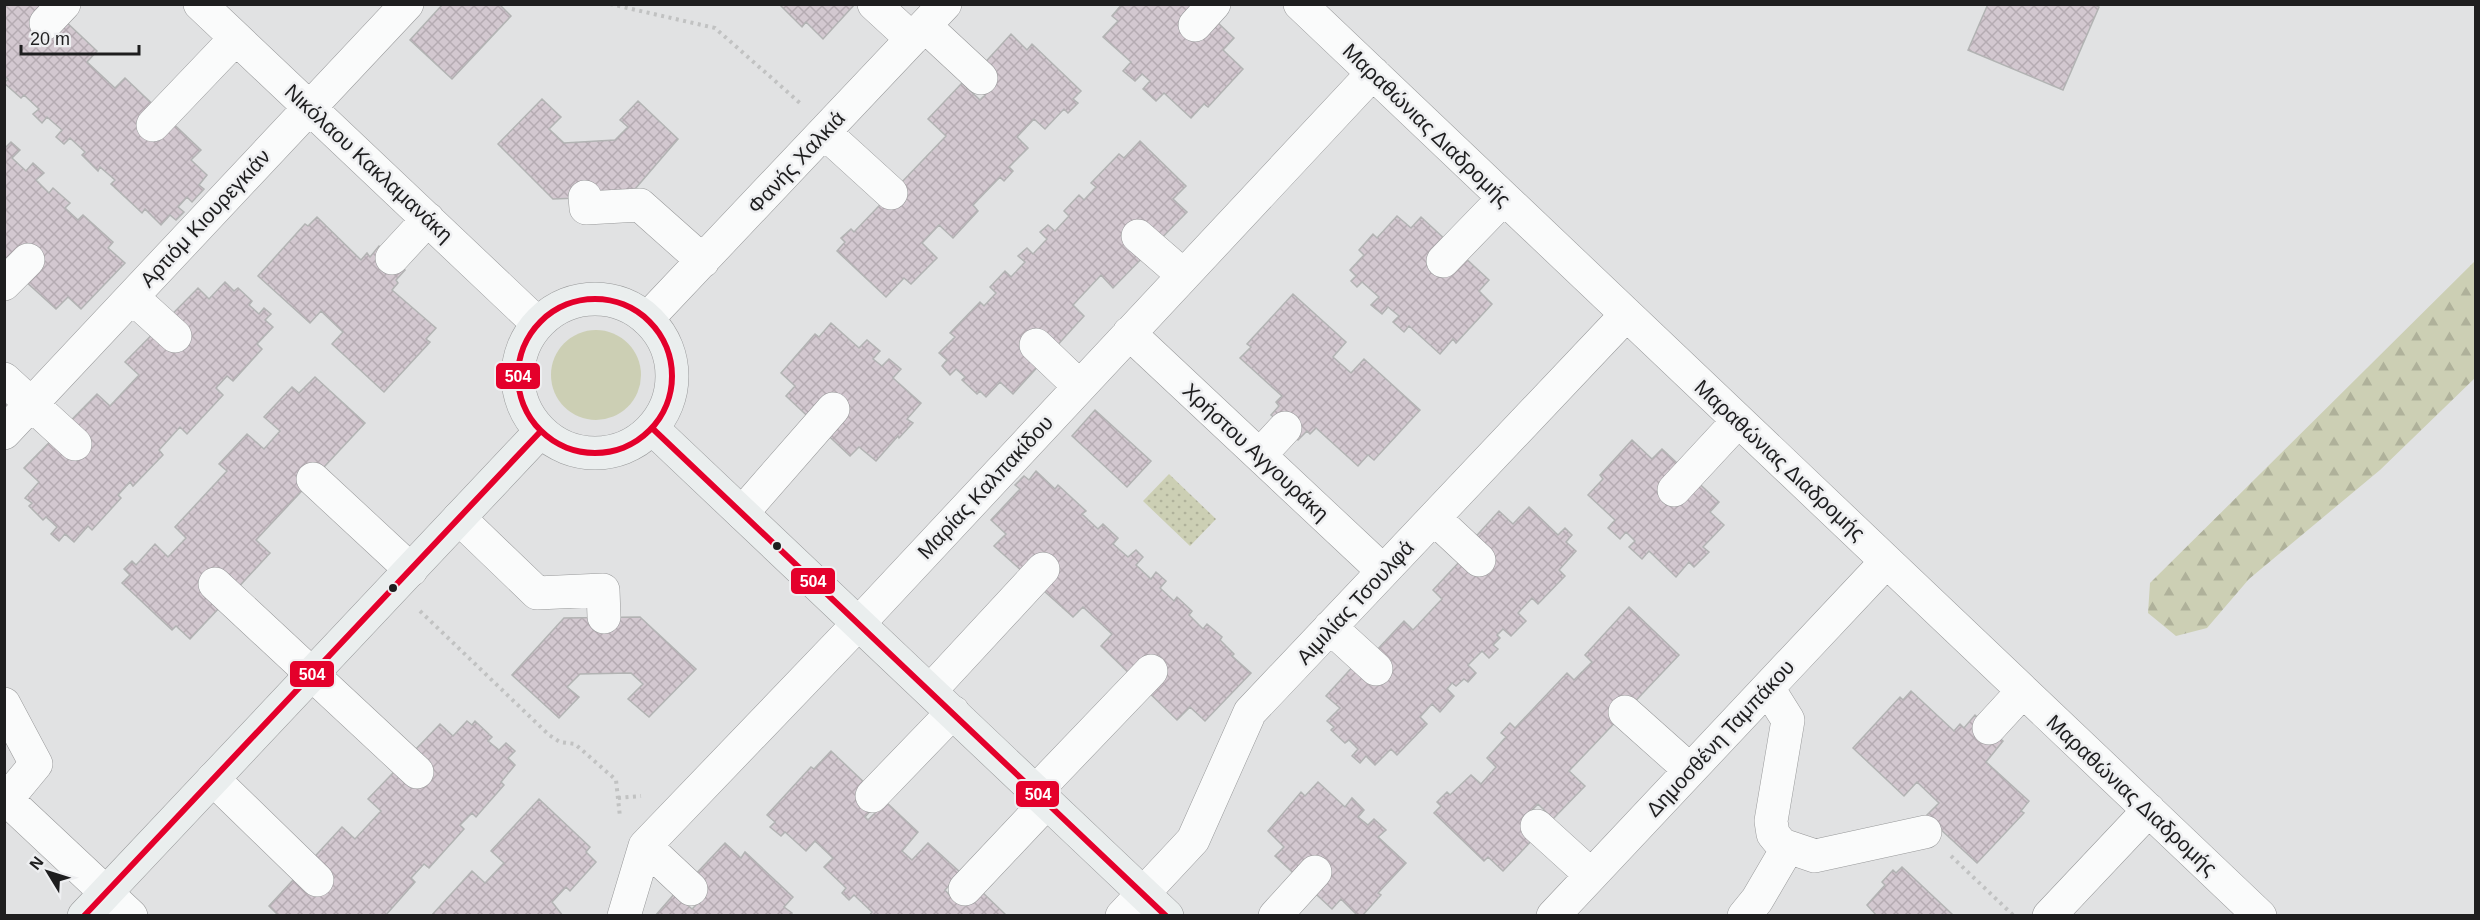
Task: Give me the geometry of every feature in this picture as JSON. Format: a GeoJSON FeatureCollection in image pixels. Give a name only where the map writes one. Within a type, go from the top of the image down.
{"type":"FeatureCollection","features":[{"type":"Feature","properties":{"kind":"street","name":"Νικόλαου Κακλαμανάκη"},"geometry":{"type":"LineString","coordinates":[[200,4],[537,323]]}},
{"type":"Feature","properties":{"kind":"street","name":"Αρτιόμ Κιουρεγκιάν"},"geometry":{"type":"LineString","coordinates":[[4,433],[407,4]]}},
{"type":"Feature","properties":{"kind":"street"},"geometry":{"type":"LineString","coordinates":[[874,4],[927,23],[981,78]]}},
{"type":"Feature","properties":{"kind":"street","name":"Μαραθώνιας Διαδρομής"},"geometry":{"type":"LineString","coordinates":[[1300,4],[2260,915]]}},
{"type":"Feature","properties":{"kind":"street","name":"Φανής Χαλκιά"},"geometry":{"type":"LineString","coordinates":[[647,319],[927,23]]}},
{"type":"Feature","properties":{"kind":"street"},"geometry":{"type":"LineString","coordinates":[[153,125],[236,38]]}},
{"type":"Feature","properties":{"kind":"street","name":"Μαρίας Καλπακίδου"},"geometry":{"type":"LineString","coordinates":[[624,915],[642,856],[1128,333],[1373,74]]}},
{"type":"Feature","properties":{"kind":"street"},"geometry":{"type":"LineString","coordinates":[[826,130],[891,193]]}},
{"type":"Feature","properties":{"kind":"street"},"geometry":{"type":"LineString","coordinates":[[585,197],[586,208],[640,205],[703,261]]}},
{"type":"Feature","properties":{"kind":"street"},"geometry":{"type":"LineString","coordinates":[[1443,261],[1504,198]]}},
{"type":"Feature","properties":{"kind":"street"},"geometry":{"type":"LineString","coordinates":[[392,258],[428,219]]}},
{"type":"Feature","properties":{"kind":"street"},"geometry":{"type":"LineString","coordinates":[[1138,236],[1183,275]]}},
{"type":"Feature","properties":{"kind":"street"},"geometry":{"type":"LineString","coordinates":[[4,284],[28,260]]}},
{"type":"Feature","properties":{"kind":"street"},"geometry":{"type":"LineString","coordinates":[[132,297],[175,336]]}},
{"type":"Feature","properties":{"kind":"street"},"geometry":{"type":"LineString","coordinates":[[605,298],[630,306],[647,319],[662,338],[670,356],[672,376],[670,395],[662,414],[651,428],[634,442],[614,450],[593,453],[567,448],[540,432],[521,401],[517,375],[522,348],[537,323],[555,309],[579,300],[605,298]]}},
{"type":"Feature","properties":{"kind":"street","name":"Αιμιλίας Τσουλφά"},"geometry":{"type":"LineString","coordinates":[[1144,908],[1193,840],[1250,712],[1626,315]]}},
{"type":"Feature","properties":{"kind":"street","name":"Χρήστου Αγγουράκη"},"geometry":{"type":"LineString","coordinates":[[1128,333],[1383,571]]}},
{"type":"Feature","properties":{"kind":"street"},"geometry":{"type":"LineString","coordinates":[[1036,345],[1079,386]]}},
{"type":"Feature","properties":{"kind":"street"},"geometry":{"type":"LineString","coordinates":[[4,379],[75,444]]}},
{"type":"Feature","properties":{"kind":"street"},"geometry":{"type":"LineString","coordinates":[[742,513],[834,409]]}},
{"type":"Feature","properties":{"kind":"street"},"geometry":{"type":"LineString","coordinates":[[1674,490],[1738,422]]}},
{"type":"Feature","properties":{"kind":"street"},"geometry":{"type":"LineString","coordinates":[[651,428],[1041,796],[1144,908]]}},
{"type":"Feature","properties":{"kind":"street"},"geometry":{"type":"LineString","coordinates":[[1260,456],[1285,428]]}},
{"type":"Feature","properties":{"kind":"street"},"geometry":{"type":"LineString","coordinates":[[84,915],[540,432]]}},
{"type":"Feature","properties":{"kind":"street"},"geometry":{"type":"LineString","coordinates":[[313,479],[402,578]]}},
{"type":"Feature","properties":{"kind":"street"},"geometry":{"type":"LineString","coordinates":[[459,518],[537,592],[603,590],[604,618]]}},
{"type":"Feature","properties":{"kind":"street"},"geometry":{"type":"LineString","coordinates":[[1434,518],[1479,560]]}},
{"type":"Feature","properties":{"kind":"street","name":"Δημοσθένη Ταμπάκου"},"geometry":{"type":"LineString","coordinates":[[1553,915],[1886,561]]}},
{"type":"Feature","properties":{"kind":"street"},"geometry":{"type":"LineString","coordinates":[[872,796],[1043,569]]}},
{"type":"Feature","properties":{"kind":"street"},"geometry":{"type":"LineString","coordinates":[[215,584],[417,772]]}},
{"type":"Feature","properties":{"kind":"street"},"geometry":{"type":"LineString","coordinates":[[1330,627],[1376,669]]}},
{"type":"Feature","properties":{"kind":"street"},"geometry":{"type":"LineString","coordinates":[[965,889],[1041,796],[1151,671]]}},
{"type":"Feature","properties":{"kind":"street"},"geometry":{"type":"LineString","coordinates":[[1768,688],[1788,720],[1771,821],[1773,834],[1782,845],[1815,856],[1925,832]]}},
{"type":"Feature","properties":{"kind":"street"},"geometry":{"type":"LineString","coordinates":[[1989,728],[2023,691]]}},
{"type":"Feature","properties":{"kind":"street"},"geometry":{"type":"LineString","coordinates":[[4,704],[36,764],[6,798],[131,915]]}},
{"type":"Feature","properties":{"kind":"street"},"geometry":{"type":"LineString","coordinates":[[1625,712],[1690,770]]}},
{"type":"Feature","properties":{"kind":"street"},"geometry":{"type":"LineString","coordinates":[[213,779],[317,880]]}},
{"type":"Feature","properties":{"kind":"street"},"geometry":{"type":"LineString","coordinates":[[2049,915],[2149,810]]}},
{"type":"Feature","properties":{"kind":"street"},"geometry":{"type":"LineString","coordinates":[[1537,826],[1591,875]]}},
{"type":"Feature","properties":{"kind":"street"},"geometry":{"type":"LineString","coordinates":[[1744,915],[1757,900],[1788,848]]}},
{"type":"Feature","properties":{"kind":"street"},"geometry":{"type":"LineString","coordinates":[[642,856],[691,889]]}},
{"type":"Feature","properties":{"kind":"street"},"geometry":{"type":"LineString","coordinates":[[1275,915],[1315,872]]}},
{"type":"Feature","properties":{"kind":"path"},"geometry":{"type":"LineString","coordinates":[[610,4],[715,28],[826,130]]}},
{"type":"Feature","properties":{"kind":"path"},"geometry":{"type":"LineString","coordinates":[[402,578],[549,735],[560,742],[575,744],[616,780],[624,849],[642,856]]}},
{"type":"Feature","properties":{"kind":"path"},"geometry":{"type":"LineString","coordinates":[[1925,832],[2013,915]]}},
{"type":"Feature","properties":{"kind":"green space"},"geometry":{"type":"Polygon","coordinates":[[[2475,261],[2475,378],[2380,470],[2249,579],[2207,628],[2176,636],[2148,613],[2150,583],[2475,261]]]}},
{"type":"Feature","properties":{"kind":"green space"},"geometry":{"type":"Polygon","coordinates":[[[596,330],[613,334],[628,343],[637,358],[641,375],[637,392],[628,407],[613,416],[596,420],[579,416],[564,407],[555,392],[551,375],[555,358],[564,343],[579,334],[596,330]]]}},
{"type":"Feature","properties":{"kind":"green space"},"geometry":{"type":"Polygon","coordinates":[[[1169,474],[1216,519],[1190,546],[1143,501],[1169,474]]]}},
{"type":"Feature","properties":{"kind":"building"},"geometry":{"type":"Polygon","coordinates":[[[4,4],[51,4],[63,19],[97,51],[87,62],[115,88],[125,78],[201,150],[191,160],[207,175],[199,185],[204,189],[192,202],[187,197],[178,207],[184,212],[176,220],[170,215],[161,225],[145,209],[142,213],[111,184],[115,180],[100,167],[98,171],[82,155],[85,152],[70,138],[64,144],[56,137],[62,130],[47,117],[42,123],[33,114],[39,109],[24,95],[21,98],[4,83],[8,79],[4,76],[4,4]]]}},
{"type":"Feature","properties":{"kind":"building"},"geometry":{"type":"Polygon","coordinates":[[[443,4],[499,4],[511,16],[452,79],[410,40],[443,4]]]}},
{"type":"Feature","properties":{"kind":"building"},"geometry":{"type":"Polygon","coordinates":[[[779,4],[855,4],[823,39],[806,22],[802,27],[779,4]]]}},
{"type":"Feature","properties":{"kind":"building"},"geometry":{"type":"Polygon","coordinates":[[[1122,4],[1198,4],[1234,38],[1223,50],[1243,69],[1208,107],[1204,104],[1191,118],[1164,93],[1156,101],[1143,89],[1150,81],[1142,74],[1135,81],[1123,71],[1131,62],[1103,37],[1118,21],[1112,16],[1122,4]]]}},
{"type":"Feature","properties":{"kind":"building"},"geometry":{"type":"Polygon","coordinates":[[[1988,4],[2093,4],[2099,7],[2063,90],[1968,50],[1988,4]]]}},
{"type":"Feature","properties":{"kind":"building"},"geometry":{"type":"Polygon","coordinates":[[[1011,34],[1027,50],[1032,44],[1081,91],[1073,99],[1078,103],[1068,113],[1064,109],[1045,129],[1034,119],[1017,137],[1028,148],[1009,167],[1013,171],[1004,181],[1000,177],[973,205],[978,211],[953,238],[939,225],[922,243],[937,258],[911,284],[904,278],[886,297],[837,251],[845,242],[841,238],[851,229],[854,232],[946,136],[928,119],[962,83],[980,100],[985,95],[975,85],[981,67],[1011,34]]]}},
{"type":"Feature","properties":{"kind":"building"},"geometry":{"type":"Polygon","coordinates":[[[542,99],[561,117],[549,129],[564,143],[615,140],[628,127],[620,120],[638,101],[678,139],[629,196],[553,199],[498,144],[542,99]]]}},
{"type":"Feature","properties":{"kind":"building"},"geometry":{"type":"Polygon","coordinates":[[[1140,141],[1186,186],[1173,199],[1187,212],[1113,288],[1101,275],[1073,305],[1084,316],[1013,394],[1000,382],[986,397],[980,391],[977,394],[962,380],[965,377],[956,369],[950,375],[942,366],[947,360],[939,353],[955,337],[950,333],[980,302],[984,306],[996,293],[990,287],[1005,271],[1011,277],[1025,262],[1018,256],[1027,248],[1033,254],[1047,239],[1040,232],[1048,225],[1055,231],[1069,216],[1064,211],[1079,195],[1084,200],[1096,187],[1091,183],[1119,154],[1124,158],[1140,141]]]}},
{"type":"Feature","properties":{"kind":"building"},"geometry":{"type":"Polygon","coordinates":[[[11,142],[20,150],[12,158],[26,171],[33,163],[44,173],[36,180],[49,193],[53,188],[70,203],[65,208],[78,220],[83,215],[113,242],[108,248],[125,263],[81,309],[68,297],[56,309],[24,280],[4,257],[4,149],[11,142]]]}},
{"type":"Feature","properties":{"kind":"building"},"geometry":{"type":"Polygon","coordinates":[[[1397,216],[1411,228],[1421,217],[1489,280],[1479,291],[1492,304],[1456,343],[1453,339],[1440,354],[1409,326],[1404,332],[1393,322],[1399,316],[1388,307],[1382,314],[1371,305],[1379,297],[1362,282],[1357,287],[1351,281],[1356,276],[1350,270],[1364,255],[1359,250],[1373,234],[1377,238],[1397,216]]]}},
{"type":"Feature","properties":{"kind":"building"},"geometry":{"type":"Polygon","coordinates":[[[317,217],[361,260],[367,253],[370,257],[379,246],[405,270],[396,280],[398,283],[392,290],[436,328],[426,339],[430,342],[384,392],[332,344],[343,332],[321,311],[310,323],[258,276],[305,224],[308,226],[317,217]]]}},
{"type":"Feature","properties":{"kind":"building"},"geometry":{"type":"Polygon","coordinates":[[[225,282],[234,291],[238,288],[252,301],[249,305],[259,314],[264,308],[271,314],[265,320],[273,327],[257,344],[262,349],[233,381],[227,376],[216,388],[223,395],[187,434],[180,427],[159,450],[163,455],[133,486],[130,482],[118,495],[121,498],[92,530],[88,526],[74,542],[65,534],[59,541],[51,534],[57,527],[46,517],[43,520],[29,506],[32,503],[25,498],[39,482],[24,468],[97,394],[110,406],[139,375],[125,362],[198,288],[209,299],[225,282]]]}},
{"type":"Feature","properties":{"kind":"building"},"geometry":{"type":"Polygon","coordinates":[[[1293,294],[1346,342],[1333,357],[1351,373],[1364,359],[1420,410],[1374,460],[1368,455],[1358,466],[1316,428],[1310,434],[1307,431],[1298,440],[1271,415],[1279,406],[1276,402],[1282,396],[1240,358],[1251,347],[1247,344],[1293,294]]]}},
{"type":"Feature","properties":{"kind":"building"},"geometry":{"type":"Polygon","coordinates":[[[831,323],[859,348],[867,340],[880,351],[873,359],[882,366],[889,359],[901,369],[893,378],[921,403],[907,419],[913,423],[876,461],[859,447],[850,456],[786,396],[795,386],[781,373],[815,334],[819,337],[831,323]]]}},
{"type":"Feature","properties":{"kind":"building"},"geometry":{"type":"Polygon","coordinates":[[[315,377],[365,423],[256,540],[270,553],[221,606],[190,639],[176,626],[172,630],[122,583],[130,575],[124,569],[132,561],[136,565],[155,544],[168,557],[186,538],[175,527],[227,471],[219,464],[247,434],[264,449],[280,431],[264,417],[292,387],[299,393],[315,377]]]}},
{"type":"Feature","properties":{"kind":"building"},"geometry":{"type":"Polygon","coordinates":[[[1095,410],[1151,461],[1127,487],[1072,436],[1095,410]]]}},
{"type":"Feature","properties":{"kind":"building"},"geometry":{"type":"Polygon","coordinates":[[[1632,440],[1652,459],[1662,449],[1719,502],[1710,512],[1724,525],[1703,547],[1709,552],[1694,567],[1689,562],[1676,577],[1649,551],[1642,559],[1629,547],[1635,541],[1626,532],[1620,539],[1608,528],[1615,520],[1588,495],[1603,479],[1600,475],[1632,440]]]}},
{"type":"Feature","properties":{"kind":"building"},"geometry":{"type":"Polygon","coordinates":[[[1036,471],[1055,489],[1058,485],[1086,511],[1082,514],[1098,529],[1103,524],[1118,538],[1113,544],[1128,557],[1136,550],[1143,557],[1136,565],[1151,579],[1156,572],[1166,581],[1160,588],[1174,601],[1177,597],[1192,611],[1189,615],[1203,629],[1207,624],[1222,637],[1220,640],[1234,654],[1232,656],[1251,673],[1205,721],[1190,707],[1177,720],[1101,646],[1112,634],[1083,607],[1073,617],[994,546],[1006,534],[991,520],[1020,489],[1015,485],[1024,476],[1029,480],[1036,471]]]}},
{"type":"Feature","properties":{"kind":"building"},"geometry":{"type":"Polygon","coordinates":[[[1529,507],[1558,535],[1565,528],[1572,535],[1566,542],[1576,551],[1559,570],[1565,576],[1538,604],[1532,598],[1518,613],[1526,621],[1511,636],[1503,629],[1497,635],[1500,638],[1493,645],[1498,649],[1489,658],[1482,651],[1468,665],[1476,673],[1468,682],[1464,679],[1456,686],[1452,683],[1447,689],[1454,696],[1440,712],[1432,704],[1420,717],[1427,724],[1397,755],[1391,749],[1375,765],[1366,756],[1360,763],[1352,756],[1358,749],[1349,740],[1345,743],[1331,730],[1334,727],[1327,721],[1340,708],[1326,696],[1356,663],[1375,652],[1404,621],[1413,630],[1442,599],[1433,590],[1462,559],[1470,543],[1499,511],[1513,524],[1529,507]]]}},
{"type":"Feature","properties":{"kind":"building"},"geometry":{"type":"Polygon","coordinates":[[[1629,607],[1679,655],[1569,771],[1585,786],[1553,819],[1538,804],[1531,811],[1535,837],[1503,871],[1488,857],[1484,861],[1434,813],[1441,806],[1437,802],[1447,792],[1450,795],[1471,775],[1481,784],[1496,767],[1487,758],[1506,737],[1501,733],[1510,723],[1515,728],[1567,673],[1574,680],[1592,662],[1585,655],[1629,607]]]}},
{"type":"Feature","properties":{"kind":"building"},"geometry":{"type":"Polygon","coordinates":[[[640,617],[696,669],[649,717],[628,699],[643,684],[631,673],[580,674],[567,687],[579,697],[559,718],[512,675],[564,618],[640,617]]]}},
{"type":"Feature","properties":{"kind":"building"},"geometry":{"type":"Polygon","coordinates":[[[1911,691],[1954,731],[1960,724],[1964,728],[1975,715],[2003,741],[1986,762],[2029,801],[2021,811],[2024,813],[1977,863],[1926,816],[1939,803],[1917,782],[1904,796],[1853,748],[1900,697],[1903,700],[1911,691]]]}},
{"type":"Feature","properties":{"kind":"building"},"geometry":{"type":"Polygon","coordinates":[[[467,721],[472,725],[475,721],[492,737],[488,741],[499,750],[506,743],[515,751],[508,758],[515,765],[501,782],[504,785],[476,817],[472,813],[460,825],[464,829],[429,868],[424,864],[411,878],[415,882],[385,916],[279,916],[269,906],[342,827],[355,839],[381,811],[368,799],[440,724],[453,736],[467,721]]]}},
{"type":"Feature","properties":{"kind":"building"},"geometry":{"type":"Polygon","coordinates":[[[831,751],[870,788],[878,802],[865,817],[868,820],[886,802],[918,832],[902,851],[912,860],[928,843],[961,873],[945,890],[951,897],[980,890],[1007,916],[869,916],[872,912],[854,895],[849,900],[842,893],[846,888],[824,867],[833,858],[815,841],[806,851],[785,832],[781,836],[770,827],[775,822],[767,815],[811,767],[814,769],[831,751]]]}},
{"type":"Feature","properties":{"kind":"building"},"geometry":{"type":"Polygon","coordinates":[[[1318,782],[1345,807],[1352,798],[1364,810],[1358,817],[1368,825],[1374,819],[1386,830],[1378,837],[1406,863],[1378,893],[1381,895],[1362,916],[1358,916],[1341,899],[1332,909],[1275,856],[1284,847],[1268,831],[1301,792],[1305,796],[1318,782]]]}},
{"type":"Feature","properties":{"kind":"building"},"geometry":{"type":"Polygon","coordinates":[[[539,799],[590,847],[586,852],[596,862],[570,891],[566,887],[552,902],[563,916],[431,916],[472,871],[485,883],[504,863],[491,851],[539,799]]]}},
{"type":"Feature","properties":{"kind":"building"},"geometry":{"type":"Polygon","coordinates":[[[725,843],[741,858],[745,852],[793,897],[784,907],[792,913],[789,916],[655,916],[675,893],[692,909],[696,905],[686,895],[693,877],[725,843]]]}},
{"type":"Feature","properties":{"kind":"building"},"geometry":{"type":"Polygon","coordinates":[[[1902,867],[1953,915],[1877,916],[1867,905],[1885,885],[1882,882],[1893,870],[1896,873],[1902,867]]]}},
{"type":"Feature","properties":{"kind":"transit line","name":"504"},"geometry":{"type":"LineString","coordinates":[[595,299],[610,300],[624,305],[638,312],[649,322],[659,333],[666,347],[671,361],[672,376],[671,391],[666,405],[659,419],[649,430],[638,440],[624,447],[610,452],[595,453],[580,452],[566,447],[552,440],[541,430],[531,419],[524,405],[519,391],[518,376],[519,361],[524,347],[531,333],[541,322],[552,312],[566,305],[580,300],[595,299]]}},
{"type":"Feature","properties":{"kind":"transit line","name":"504"},"geometry":{"type":"LineString","coordinates":[[652,428],[1166,916]]}},
{"type":"Feature","properties":{"kind":"transit line","name":"504"},"geometry":{"type":"LineString","coordinates":[[84,916],[540,432]]}}]}
